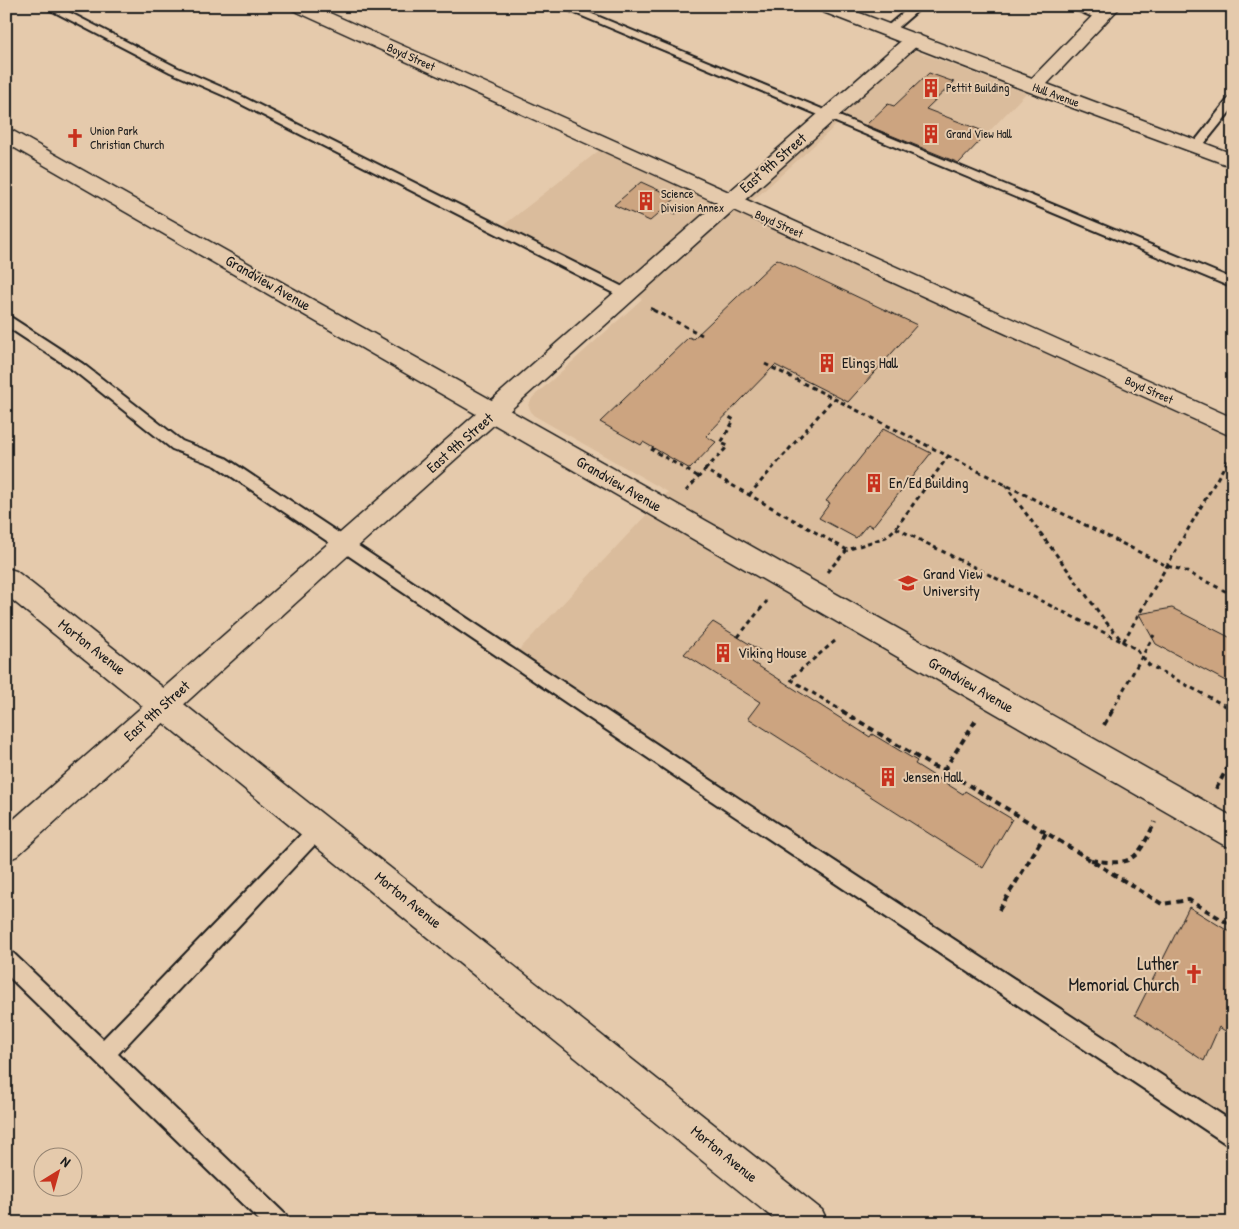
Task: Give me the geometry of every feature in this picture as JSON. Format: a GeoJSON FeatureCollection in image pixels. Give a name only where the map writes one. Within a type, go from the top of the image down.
{"type":"FeatureCollection","features":[{"type":"Feature","properties":{"kind":"street","name":"Boyd Street"},"geometry":{"type":"LineString","coordinates":[[300,6],[1233,428]]}},
{"type":"Feature","properties":{"kind":"street","name":"Hull Avenue"},"geometry":{"type":"LineString","coordinates":[[824,6],[1233,161]]}},
{"type":"Feature","properties":{"kind":"street"},"geometry":{"type":"LineString","coordinates":[[1034,87],[1107,12]]}},
{"type":"Feature","properties":{"kind":"street","name":"East 9th Street"},"geometry":{"type":"LineString","coordinates":[[6,846],[914,39]]}},
{"type":"Feature","properties":{"kind":"street","name":"Grandview Avenue"},"geometry":{"type":"LineString","coordinates":[[6,134],[1233,834]]}},
{"type":"Feature","properties":{"kind":"street","name":"Morton Avenue"},"geometry":{"type":"LineString","coordinates":[[6,579],[165,704],[809,1223]]}},
{"type":"Feature","properties":{"kind":"lane"},"geometry":{"type":"LineString","coordinates":[[48,6],[174,70],[231,95],[626,295]]}},
{"type":"Feature","properties":{"kind":"lane"},"geometry":{"type":"LineString","coordinates":[[563,6],[1233,284]]}},
{"type":"Feature","properties":{"kind":"lane"},"geometry":{"type":"LineString","coordinates":[[889,30],[918,6]]}},
{"type":"Feature","properties":{"kind":"lane"},"geometry":{"type":"LineString","coordinates":[[1072,6],[1107,12]]}},
{"type":"Feature","properties":{"kind":"lane"},"geometry":{"type":"LineString","coordinates":[[1196,147],[1233,100]]}},
{"type":"Feature","properties":{"kind":"lane"},"geometry":{"type":"LineString","coordinates":[[6,319],[78,366],[178,444],[220,462],[345,543],[380,569],[691,777],[1233,1135]]}},
{"type":"Feature","properties":{"kind":"lane"},"geometry":{"type":"LineString","coordinates":[[103,1054],[319,828]]}},
{"type":"Feature","properties":{"kind":"lane"},"geometry":{"type":"LineString","coordinates":[[6,960],[278,1223]]}},
{"type":"Feature","properties":{"kind":"path"},"geometry":{"type":"LineString","coordinates":[[626,295],[702,335]]}},
{"type":"Feature","properties":{"kind":"path"},"geometry":{"type":"LineString","coordinates":[[765,364],[1167,566],[1183,570],[1233,595]]}},
{"type":"Feature","properties":{"kind":"path"},"geometry":{"type":"LineString","coordinates":[[749,495],[833,399]]}},
{"type":"Feature","properties":{"kind":"path"},"geometry":{"type":"LineString","coordinates":[[667,511],[728,446],[721,443],[734,420],[726,415]]}},
{"type":"Feature","properties":{"kind":"path"},"geometry":{"type":"LineString","coordinates":[[654,448],[652,450],[699,477]]}},
{"type":"Feature","properties":{"kind":"path"},"geometry":{"type":"LineString","coordinates":[[1123,642],[1233,451]]}},
{"type":"Feature","properties":{"kind":"path"},"geometry":{"type":"LineString","coordinates":[[705,470],[847,550],[886,537],[896,528],[902,516],[949,455]]}},
{"type":"Feature","properties":{"kind":"path"},"geometry":{"type":"LineString","coordinates":[[1004,483],[1106,622],[1123,642]]}},
{"type":"Feature","properties":{"kind":"path"},"geometry":{"type":"LineString","coordinates":[[896,528],[1136,649],[1149,665],[1233,710]]}},
{"type":"Feature","properties":{"kind":"path"},"geometry":{"type":"LineString","coordinates":[[738,637],[785,579]]}},
{"type":"Feature","properties":{"kind":"path"},"geometry":{"type":"LineString","coordinates":[[1089,752],[1154,635]]}},
{"type":"Feature","properties":{"kind":"path"},"geometry":{"type":"LineString","coordinates":[[835,641],[790,679],[932,766],[944,770],[1162,904],[1189,900],[1233,926]]}},
{"type":"Feature","properties":{"kind":"path"},"geometry":{"type":"LineString","coordinates":[[944,770],[991,697]]}},
{"type":"Feature","properties":{"kind":"path"},"geometry":{"type":"LineString","coordinates":[[1088,859],[1115,865],[1129,862],[1141,850],[1167,797]]}},
{"type":"Feature","properties":{"kind":"path"},"geometry":{"type":"LineString","coordinates":[[999,910],[1046,833]]}},
{"type":"Feature","properties":{"kind":"shaded area","name":"Grand View University"},"geometry":{"type":"Polygon","coordinates":[[[905,47],[1026,93],[957,165],[843,119],[739,213],[1233,438],[1233,1121],[518,651],[668,492],[533,415],[528,405],[533,397],[642,299],[500,228],[601,149],[724,206],[905,47]]]}},
{"type":"Feature","properties":{"kind":"building","name":"Grand View Hall"},"geometry":{"type":"Polygon","coordinates":[[[929,73],[954,82],[926,109],[983,131],[976,138],[981,140],[959,163],[866,125],[888,104],[894,106],[929,73]]]}},
{"type":"Feature","properties":{"kind":"building","name":"Science Division Annex"},"geometry":{"type":"Polygon","coordinates":[[[641,182],[676,198],[650,221],[614,205],[641,182]]]}},
{"type":"Feature","properties":{"kind":"building","name":"Elings Hall"},"geometry":{"type":"Polygon","coordinates":[[[777,259],[917,325],[848,402],[775,365],[706,436],[716,442],[690,469],[643,442],[641,445],[600,422],[689,337],[693,339],[777,259]]]}},
{"type":"Feature","properties":{"kind":"building","name":"En/Ed Building"},"geometry":{"type":"Polygon","coordinates":[[[883,429],[931,453],[872,527],[868,524],[856,538],[819,518],[830,503],[826,501],[883,429]]]}},
{"type":"Feature","properties":{"kind":"building"},"geometry":{"type":"Polygon","coordinates":[[[1172,608],[1233,639],[1233,685],[1156,644],[1139,614],[1172,608]]]}},
{"type":"Feature","properties":{"kind":"building","name":"Jensen Hall"},"geometry":{"type":"Polygon","coordinates":[[[713,622],[761,651],[752,662],[870,737],[872,734],[917,761],[915,764],[963,794],[965,791],[1012,819],[983,868],[748,718],[760,702],[684,654],[713,622]]]}},
{"type":"Feature","properties":{"kind":"building","name":"Luther Memorial Church"},"geometry":{"type":"Polygon","coordinates":[[[1189,907],[1233,934],[1233,1036],[1219,1027],[1204,1061],[1135,1015],[1189,907]]]}},
{"type":"Feature","properties":{"kind":"place","name":"Pettit Building"},"geometry":{"type":"Point","coordinates":[931,88]}},
{"type":"Feature","properties":{"kind":"place","name":"Grand View Hall"},"geometry":{"type":"Point","coordinates":[931,134]}},
{"type":"Feature","properties":{"kind":"place","name":"Union Park Christian Church"},"geometry":{"type":"Point","coordinates":[75,138]}},
{"type":"Feature","properties":{"kind":"place","name":"Science Division Annex"},"geometry":{"type":"Point","coordinates":[646,201]}},
{"type":"Feature","properties":{"kind":"place","name":"Elings Hall"},"geometry":{"type":"Point","coordinates":[827,363]}},
{"type":"Feature","properties":{"kind":"place","name":"En/Ed Building"},"geometry":{"type":"Point","coordinates":[874,483]}},
{"type":"Feature","properties":{"kind":"place","name":"Grand View University"},"geometry":{"type":"Point","coordinates":[908,583]}},
{"type":"Feature","properties":{"kind":"place","name":"Viking House"},"geometry":{"type":"Point","coordinates":[723,653]}},
{"type":"Feature","properties":{"kind":"place","name":"Jensen Hall"},"geometry":{"type":"Point","coordinates":[888,777]}},
{"type":"Feature","properties":{"kind":"place","name":"Luther Memorial Church"},"geometry":{"type":"Point","coordinates":[1194,974]}}]}
